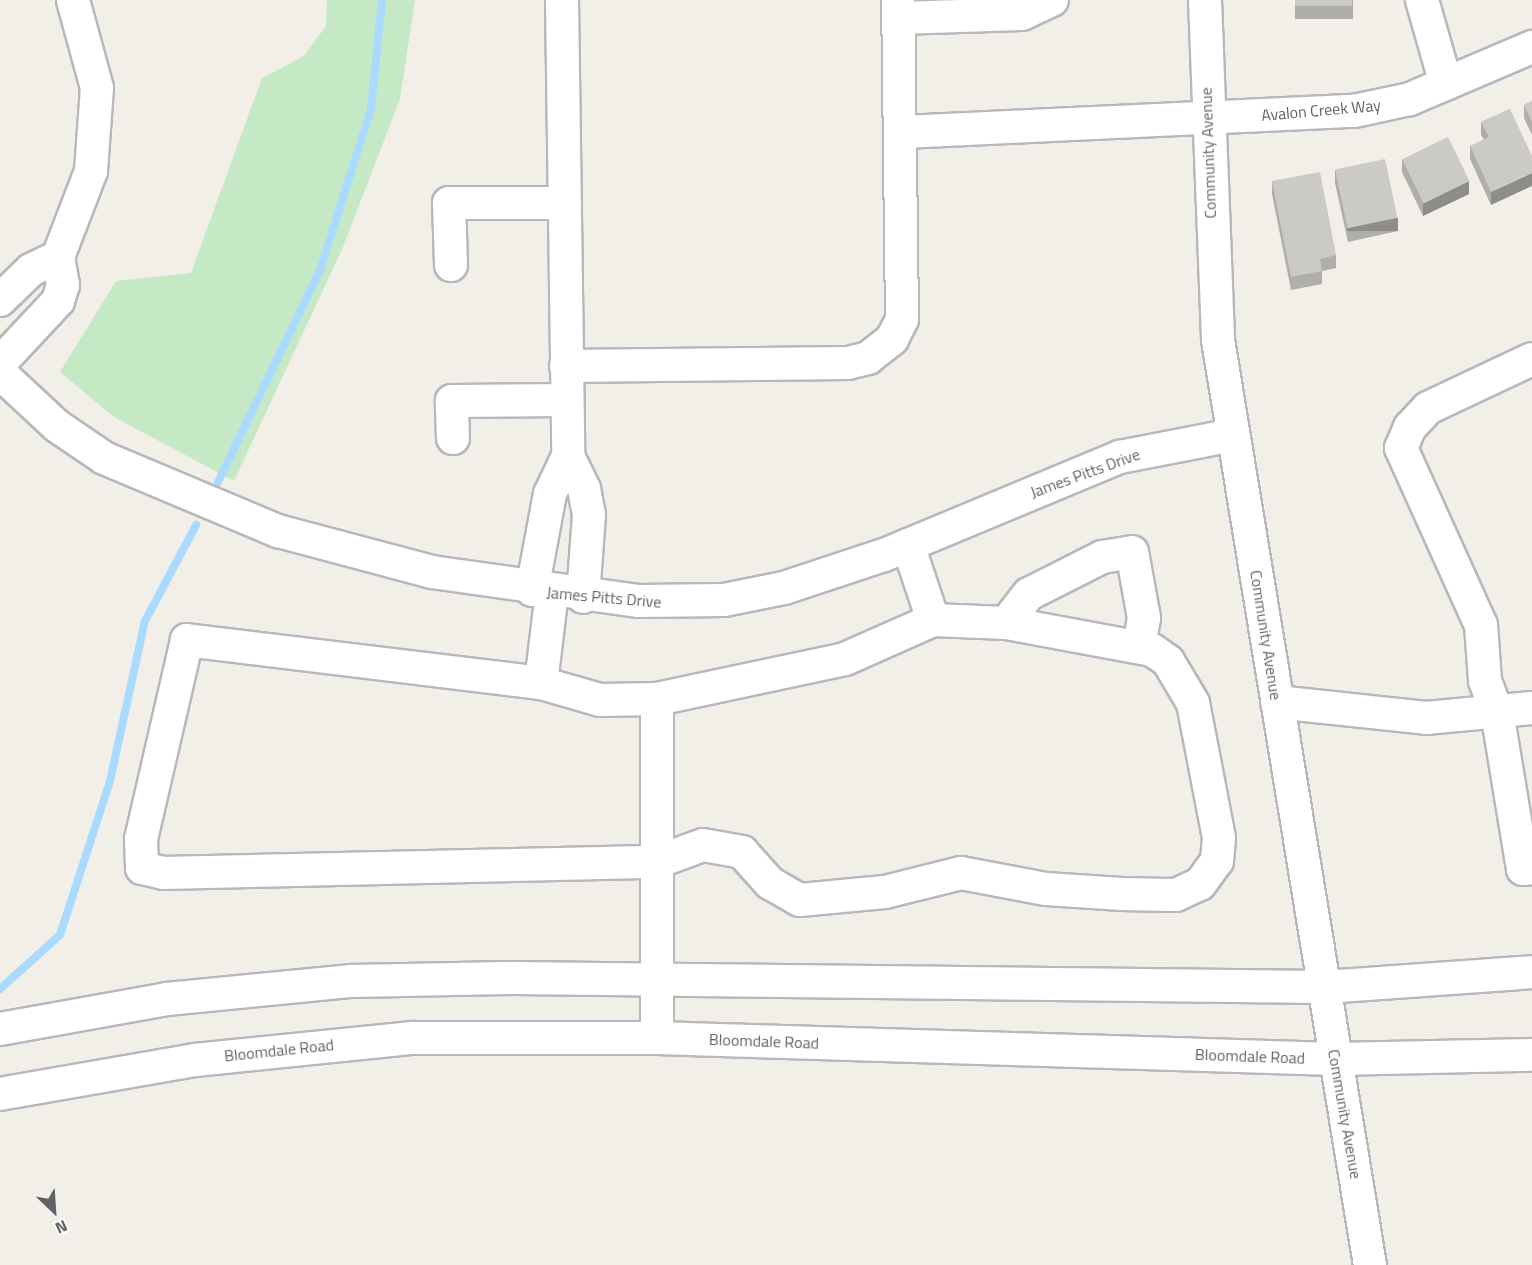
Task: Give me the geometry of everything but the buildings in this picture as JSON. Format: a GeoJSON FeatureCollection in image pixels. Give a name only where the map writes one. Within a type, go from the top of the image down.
{"type":"FeatureCollection","features":[{"type":"Feature","properties":{"kind":"street"},"geometry":{"type":"LineString","coordinates":[[0,363],[58,301],[63,285],[58,257],[91,171],[96,129],[97,88],[73,0]]}},
{"type":"Feature","properties":{"kind":"street"},"geometry":{"type":"LineString","coordinates":[[562,0],[568,456],[589,515],[583,597]]}},
{"type":"Feature","properties":{"kind":"street"},"geometry":{"type":"LineString","coordinates":[[567,366],[848,363],[882,350],[902,319],[903,132],[898,9],[1022,14],[1052,0]]}},
{"type":"Feature","properties":{"kind":"street","name":"Community Avenue"},"geometry":{"type":"LineString","coordinates":[[1205,0],[1206,118],[1216,322],[1370,1265]]}},
{"type":"Feature","properties":{"kind":"street"},"geometry":{"type":"LineString","coordinates":[[1422,0],[1446,84]]}},
{"type":"Feature","properties":{"kind":"street","name":"Avalon Creek Way"},"geometry":{"type":"LineString","coordinates":[[903,132],[1354,111],[1410,99],[1532,46]]}},
{"type":"Feature","properties":{"kind":"street"},"geometry":{"type":"LineString","coordinates":[[451,265],[449,203],[565,203]]}},
{"type":"Feature","properties":{"kind":"street"},"geometry":{"type":"LineString","coordinates":[[0,300],[31,270],[58,257]]}},
{"type":"Feature","properties":{"kind":"street"},"geometry":{"type":"LineString","coordinates":[[1532,359],[1428,408],[1410,427],[1401,448],[1481,625],[1485,681],[1497,712],[1523,869],[1532,868]]}},
{"type":"Feature","properties":{"kind":"street","name":"James Pitts Drive"},"geometry":{"type":"LineString","coordinates":[[0,373],[57,426],[104,458],[246,520],[371,559],[583,597],[694,602],[755,595],[908,545],[1120,458],[1233,435]]}},
{"type":"Feature","properties":{"kind":"street"},"geometry":{"type":"LineString","coordinates":[[453,438],[452,401],[567,400]]}},
{"type":"Feature","properties":{"kind":"street"},"geometry":{"type":"LineString","coordinates":[[541,683],[542,591],[550,494],[568,456]]}},
{"type":"Feature","properties":{"kind":"street"},"geometry":{"type":"LineString","coordinates":[[908,545],[933,620]]}},
{"type":"Feature","properties":{"kind":"street"},"geometry":{"type":"LineString","coordinates":[[1006,623],[1029,594],[1102,557],[1132,552],[1144,618],[1139,647]]}},
{"type":"Feature","properties":{"kind":"street"},"geometry":{"type":"LineString","coordinates":[[933,620],[1006,623],[1139,647],[1168,661],[1193,703],[1219,838],[1217,861],[1200,884],[1184,891],[1046,888],[961,873],[885,892],[800,900],[770,883],[742,852],[703,845],[657,862],[163,873],[142,868],[141,839],[187,640],[541,683],[600,700],[657,699],[845,659],[933,620]]}},
{"type":"Feature","properties":{"kind":"street"},"geometry":{"type":"LineString","coordinates":[[657,699],[657,1038]]}},
{"type":"Feature","properties":{"kind":"street"},"geometry":{"type":"LineString","coordinates":[[1277,702],[1426,718],[1532,708]]}},
{"type":"Feature","properties":{"kind":"street"},"geometry":{"type":"LineString","coordinates":[[0,1029],[123,1005],[352,981],[657,980],[1325,987],[1532,972]]}},
{"type":"Feature","properties":{"kind":"street","name":"Bloomdale Road"},"geometry":{"type":"LineString","coordinates":[[0,1094],[195,1059],[337,1043],[413,1038],[657,1038],[1335,1059],[1532,1055]]}},
{"type":"Feature","properties":{"kind":"green space"},"geometry":{"type":"Polygon","coordinates":[[[327,0],[415,0],[400,99],[343,247],[234,481],[114,417],[60,372],[116,281],[191,273],[262,78],[304,56],[326,26],[327,0]]]}},
{"type":"Feature","properties":{"kind":"waterway"},"geometry":{"type":"LineString","coordinates":[[218,482],[320,270],[371,109],[382,0]]}},
{"type":"Feature","properties":{"kind":"waterway"},"geometry":{"type":"LineString","coordinates":[[0,989],[60,935],[110,781],[145,621],[196,525]]}}]}
